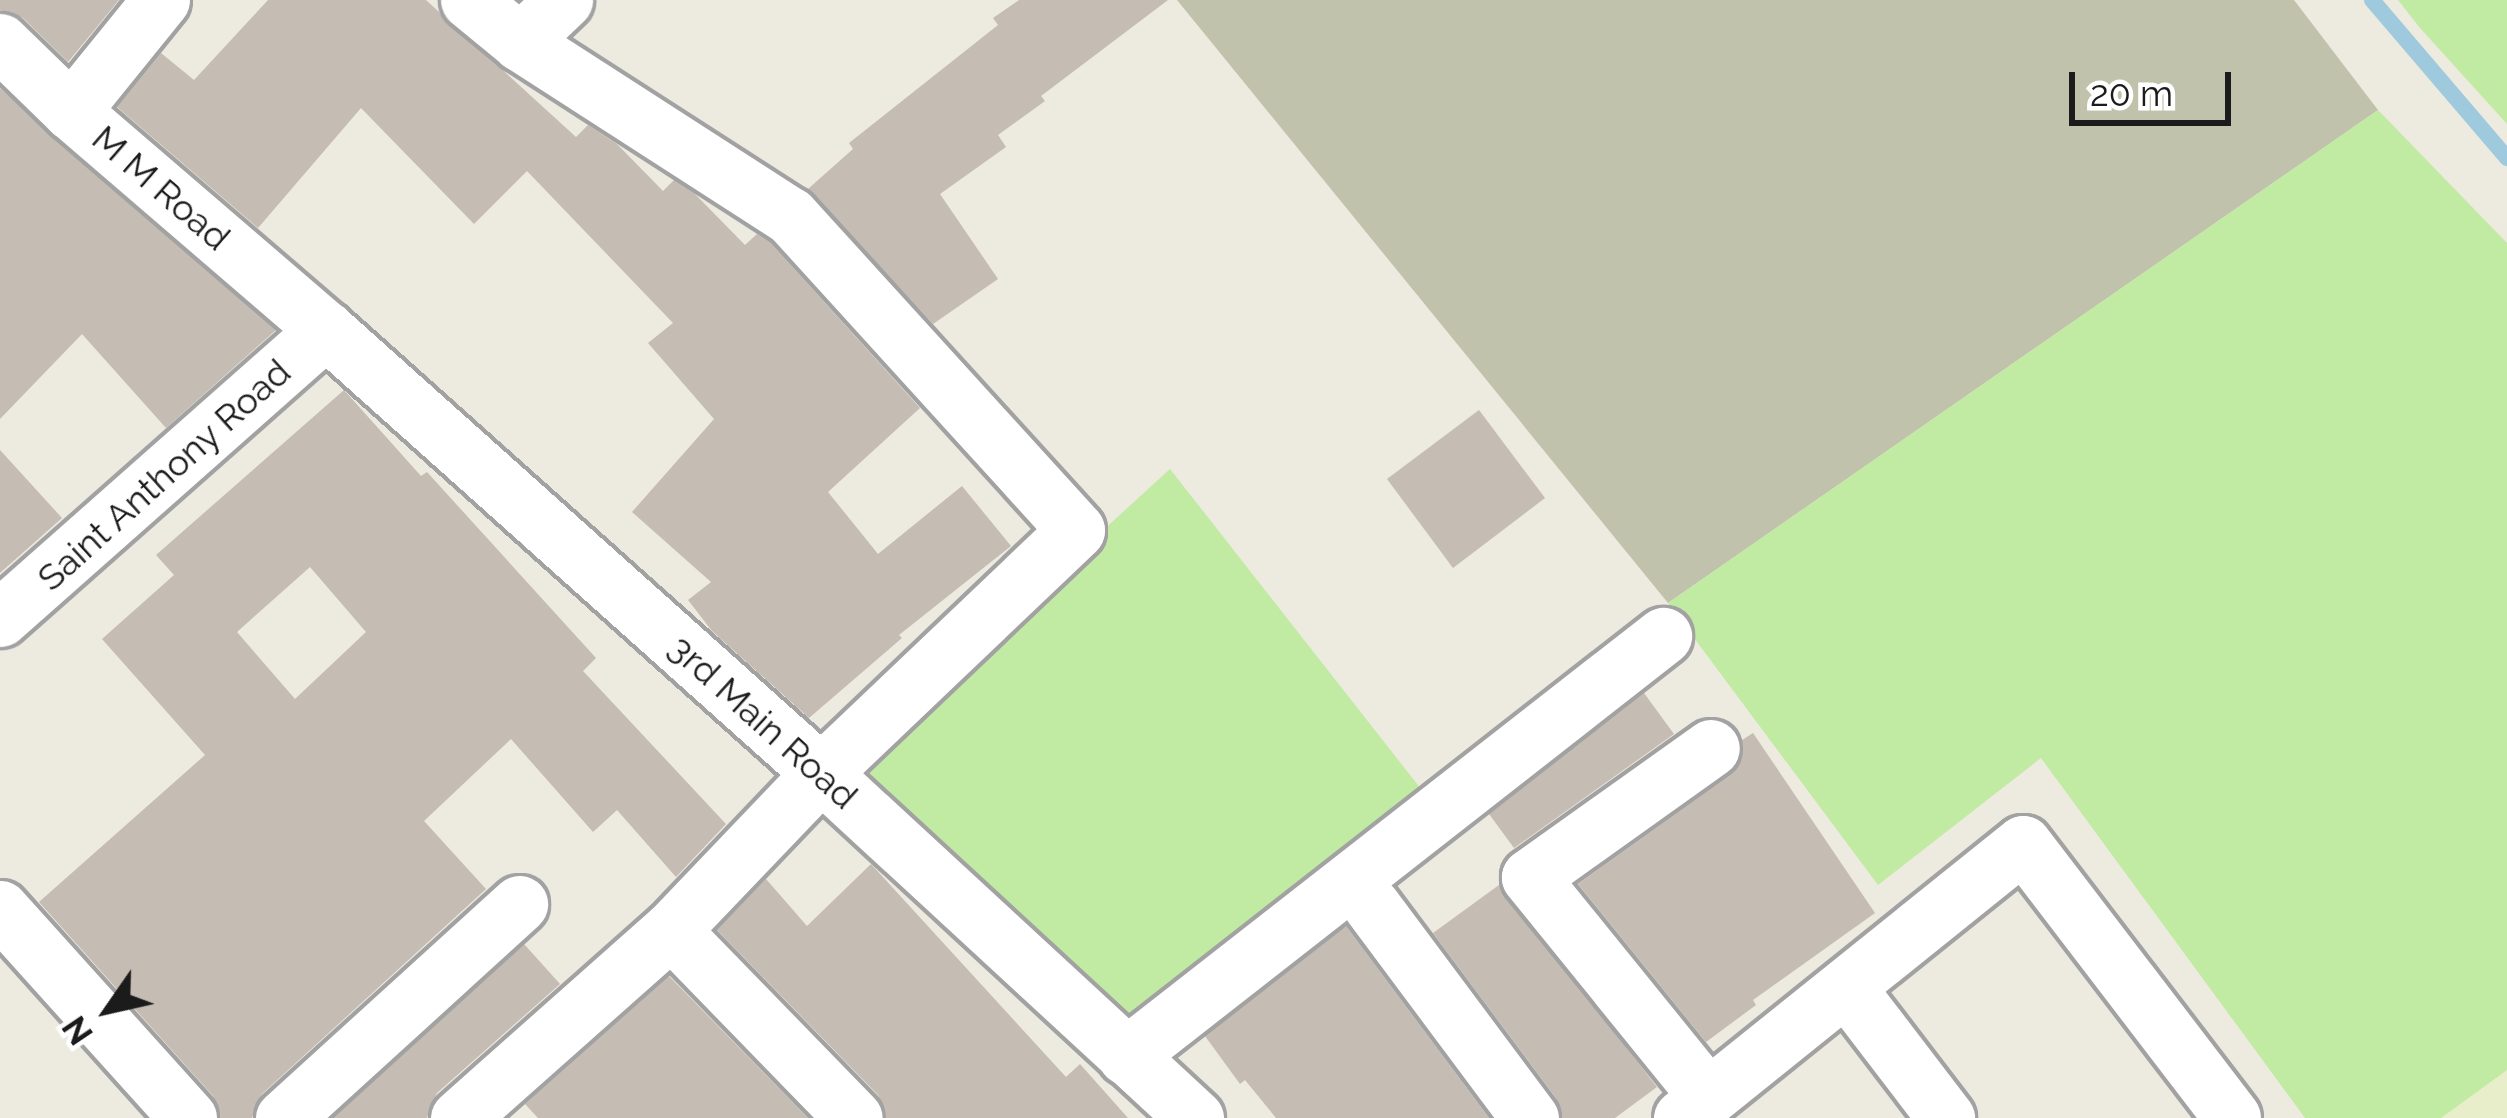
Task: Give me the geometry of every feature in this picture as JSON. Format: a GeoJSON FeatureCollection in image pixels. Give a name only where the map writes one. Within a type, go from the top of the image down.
{"type":"FeatureCollection","features":[{"type":"Feature","properties":{"kind":"street"},"geometry":{"type":"LineString","coordinates":[[71,111],[160,0]]}},
{"type":"Feature","properties":{"kind":"street"},"geometry":{"type":"LineString","coordinates":[[469,0],[520,42],[790,216],[1076,530],[821,773],[671,930],[486,1110]]}},
{"type":"Feature","properties":{"kind":"street"},"geometry":{"type":"LineString","coordinates":[[520,42],[564,0]]}},
{"type":"Feature","properties":{"kind":"street","name":"M M Road"},"geometry":{"type":"LineString","coordinates":[[0,42],[71,111],[326,330]]}},
{"type":"Feature","properties":{"kind":"street","name":"3rd Main Road"},"geometry":{"type":"LineString","coordinates":[[326,330],[821,773],[1196,1118]]}},
{"type":"Feature","properties":{"kind":"street","name":"Saint Anthony Road"},"geometry":{"type":"LineString","coordinates":[[0,618],[326,330]]}},
{"type":"Feature","properties":{"kind":"street"},"geometry":{"type":"LineString","coordinates":[[1126,1056],[1663,636]]}},
{"type":"Feature","properties":{"kind":"street"},"geometry":{"type":"LineString","coordinates":[[1711,748],[1529,877],[1695,1108],[2023,844],[2232,1117]]}},
{"type":"Feature","properties":{"kind":"street"},"geometry":{"type":"LineString","coordinates":[[284,1118],[519,904]]}},
{"type":"Feature","properties":{"kind":"street"},"geometry":{"type":"LineString","coordinates":[[1371,905],[1530,1118]]}},
{"type":"Feature","properties":{"kind":"street"},"geometry":{"type":"LineString","coordinates":[[0,909],[188,1118]]}},
{"type":"Feature","properties":{"kind":"street"},"geometry":{"type":"LineString","coordinates":[[671,930],[854,1118]]}},
{"type":"Feature","properties":{"kind":"street"},"geometry":{"type":"LineString","coordinates":[[1846,987],[1946,1118]]}},
{"type":"Feature","properties":{"kind":"shaded area"},"geometry":{"type":"Polygon","coordinates":[[[1177,0],[2294,0],[2378,110],[1668,603],[1177,0]]]}},
{"type":"Feature","properties":{"kind":"shaded area"},"geometry":{"type":"Polygon","coordinates":[[[2507,1070],[2507,1118],[2441,1118],[2507,1070]]]}},
{"type":"Feature","properties":{"kind":"green space"},"geometry":{"type":"Polygon","coordinates":[[[2398,0],[2507,0],[2507,124],[2420,28],[2398,0]]]}},
{"type":"Feature","properties":{"kind":"green space"},"geometry":{"type":"Polygon","coordinates":[[[2378,110],[2507,243],[2507,1070],[2441,1118],[2305,1118],[2041,758],[1878,885],[1668,603],[2378,110]]]}},
{"type":"Feature","properties":{"kind":"green space"},"geometry":{"type":"Polygon","coordinates":[[[1170,469],[1421,789],[1128,1034],[845,766],[1170,469]]]}},
{"type":"Feature","properties":{"kind":"building"},"geometry":{"type":"Polygon","coordinates":[[[0,0],[119,0],[68,62],[23,18],[0,10],[0,0]]]}},
{"type":"Feature","properties":{"kind":"building"},"geometry":{"type":"Polygon","coordinates":[[[268,0],[426,0],[576,137],[588,125],[617,144],[663,191],[674,180],[694,193],[745,245],[757,234],[769,241],[920,408],[828,492],[878,554],[962,486],[1011,546],[899,635],[902,638],[809,718],[712,631],[688,600],[711,582],[632,512],[714,419],[648,343],[673,323],[527,171],[474,224],[361,108],[258,228],[117,107],[161,53],[194,80],[268,0]]]}},
{"type":"Feature","properties":{"kind":"building"},"geometry":{"type":"Polygon","coordinates":[[[1019,0],[1168,0],[1041,96],[1045,101],[998,135],[1006,147],[940,194],[998,279],[933,324],[808,189],[853,149],[849,143],[998,25],[993,18],[1019,0]]]}},
{"type":"Feature","properties":{"kind":"building"},"geometry":{"type":"Polygon","coordinates":[[[0,88],[276,330],[166,428],[82,334],[0,419],[0,88]]]}},
{"type":"Feature","properties":{"kind":"building"},"geometry":{"type":"Polygon","coordinates":[[[344,390],[421,476],[427,472],[596,658],[583,671],[726,824],[676,877],[617,810],[593,832],[511,739],[424,821],[486,889],[262,1094],[252,1118],[220,1118],[213,1096],[39,902],[205,755],[102,639],[174,575],[156,555],[344,390]],[[310,567],[237,632],[295,699],[366,632],[310,567]]]}},
{"type":"Feature","properties":{"kind":"building"},"geometry":{"type":"Polygon","coordinates":[[[1479,410],[1545,498],[1453,568],[1387,479],[1479,410]]]}},
{"type":"Feature","properties":{"kind":"building"},"geometry":{"type":"Polygon","coordinates":[[[0,450],[62,518],[0,573],[0,450]]]}},
{"type":"Feature","properties":{"kind":"building"},"geometry":{"type":"Polygon","coordinates":[[[1644,693],[1674,734],[1514,848],[1489,814],[1644,693]]]}},
{"type":"Feature","properties":{"kind":"building"},"geometry":{"type":"Polygon","coordinates":[[[1753,733],[1875,913],[1753,1000],[1756,1005],[1706,1042],[1578,884],[1730,775],[1741,761],[1742,740],[1753,733]]]}},
{"type":"Feature","properties":{"kind":"building"},"geometry":{"type":"Polygon","coordinates":[[[871,864],[1066,1077],[1080,1064],[1128,1118],[886,1118],[878,1095],[717,930],[766,879],[807,926],[871,864]]]}},
{"type":"Feature","properties":{"kind":"building"},"geometry":{"type":"Polygon","coordinates":[[[1499,885],[1657,1087],[1615,1118],[1562,1118],[1556,1098],[1433,933],[1499,885]]]}},
{"type":"Feature","properties":{"kind":"building"},"geometry":{"type":"Polygon","coordinates":[[[1346,926],[1489,1118],[1276,1118],[1245,1080],[1240,1084],[1205,1036],[1346,926]]]}},
{"type":"Feature","properties":{"kind":"building"},"geometry":{"type":"Polygon","coordinates":[[[524,944],[560,984],[437,1093],[427,1118],[333,1118],[524,944]]]}},
{"type":"Feature","properties":{"kind":"building"},"geometry":{"type":"Polygon","coordinates":[[[669,976],[808,1118],[538,1118],[525,1104],[669,976]]]}},
{"type":"Feature","properties":{"kind":"waterway"},"geometry":{"type":"LineString","coordinates":[[2372,0],[2507,158]]}}]}
